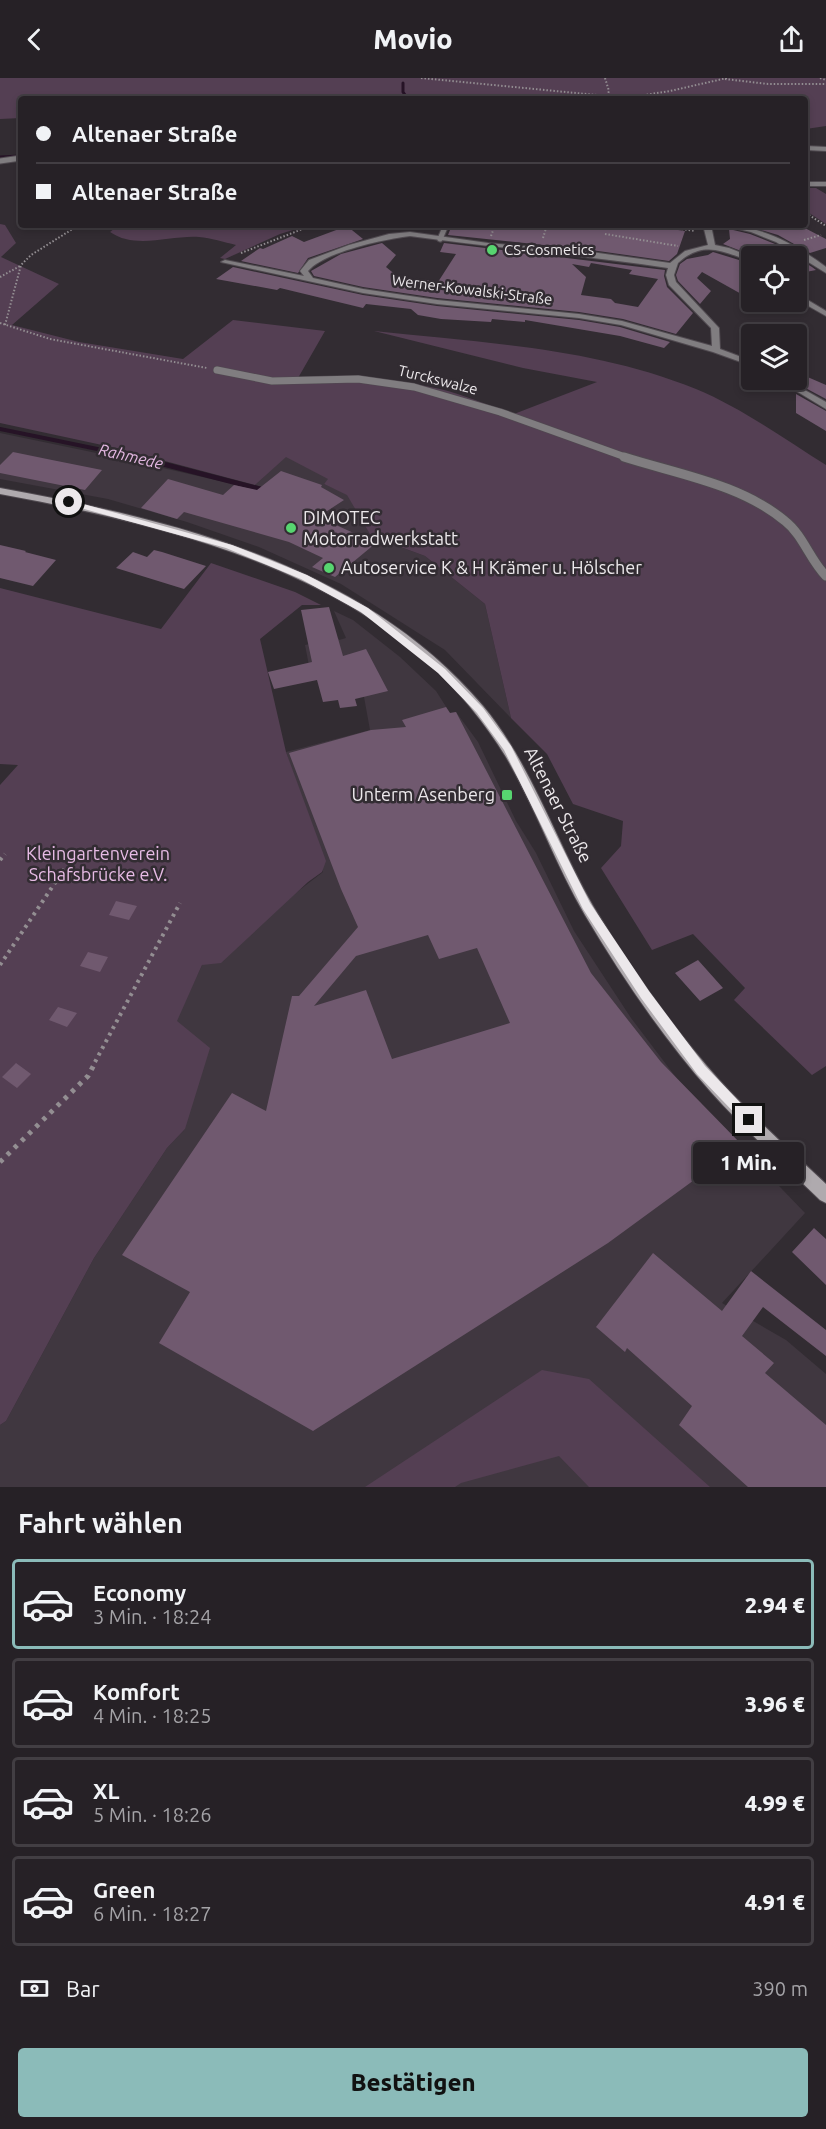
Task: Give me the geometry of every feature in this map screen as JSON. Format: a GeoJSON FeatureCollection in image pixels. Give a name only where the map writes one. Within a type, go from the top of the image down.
{"type":"FeatureCollection","features":[{"type":"Feature","properties":{"kind":"main road","name":"Altenaer Straße"},"geometry":{"type":"LineString","coordinates":[[0,491],[69,502],[229,546],[304,577],[356,605],[418,650],[475,705],[507,748],[587,906],[670,1030],[726,1097],[826,1195]]}},
{"type":"Feature","properties":{"kind":"street"},"geometry":{"type":"LineString","coordinates":[[808,148],[826,149]]}},
{"type":"Feature","properties":{"kind":"street"},"geometry":{"type":"LineString","coordinates":[[808,184],[826,184]]}},
{"type":"Feature","properties":{"kind":"street"},"geometry":{"type":"LineString","coordinates":[[815,184],[826,191]]}},
{"type":"Feature","properties":{"kind":"street"},"geometry":{"type":"LineString","coordinates":[[737,228],[768,236],[806,255],[826,271]]}},
{"type":"Feature","properties":{"kind":"street"},"geometry":{"type":"LineString","coordinates":[[708,229],[712,246]]}},
{"type":"Feature","properties":{"kind":"street"},"geometry":{"type":"LineString","coordinates":[[311,280],[304,271],[309,264],[370,241],[410,234],[591,254],[672,266]]}},
{"type":"Feature","properties":{"kind":"street"},"geometry":{"type":"LineString","coordinates":[[716,350],[716,328],[672,283],[669,276],[672,266],[684,254],[697,249],[712,246],[741,255]]}},
{"type":"Feature","properties":{"kind":"street","name":"Werner-Kowalski-Straße"},"geometry":{"type":"LineString","coordinates":[[225,262],[437,302],[579,316],[622,323],[716,350],[741,360]]}},
{"type":"Feature","properties":{"kind":"street"},"geometry":{"type":"LineString","coordinates":[[807,302],[826,314]]}},
{"type":"Feature","properties":{"kind":"street"},"geometry":{"type":"LineString","coordinates":[[799,390],[826,406]]}},
{"type":"Feature","properties":{"kind":"lane"},"geometry":{"type":"LineString","coordinates":[[0,161],[18,158]]}},
{"type":"Feature","properties":{"kind":"lane"},"geometry":{"type":"LineString","coordinates":[[440,239],[445,228]]}},
{"type":"Feature","properties":{"kind":"lane","name":"Turckswalze"},"geometry":{"type":"LineString","coordinates":[[217,370],[279,382],[337,377],[381,380],[443,392],[470,401],[615,454],[732,491],[762,505],[786,521],[798,534],[826,576]]}},
{"type":"Feature","properties":{"kind":"path"},"geometry":{"type":"LineString","coordinates":[[421,78],[607,96],[609,91],[605,78]]}},
{"type":"Feature","properties":{"kind":"path"},"geometry":{"type":"LineString","coordinates":[[720,78],[768,84],[826,84]]}},
{"type":"Feature","properties":{"kind":"path"},"geometry":{"type":"LineString","coordinates":[[633,96],[726,78]]}},
{"type":"Feature","properties":{"kind":"path"},"geometry":{"type":"LineString","coordinates":[[820,78],[826,80]]}},
{"type":"Feature","properties":{"kind":"path"},"geometry":{"type":"LineString","coordinates":[[808,214],[826,226]]}},
{"type":"Feature","properties":{"kind":"path"},"geometry":{"type":"LineString","coordinates":[[0,277],[21,266],[31,255],[74,228]]}},
{"type":"Feature","properties":{"kind":"path"},"geometry":{"type":"LineString","coordinates":[[225,262],[278,237],[304,228]]}},
{"type":"Feature","properties":{"kind":"path"},"geometry":{"type":"LineString","coordinates":[[605,234],[697,249]]}},
{"type":"Feature","properties":{"kind":"path"},"geometry":{"type":"LineString","coordinates":[[5,325],[21,266]]}},
{"type":"Feature","properties":{"kind":"path"},"geometry":{"type":"LineString","coordinates":[[0,323],[69,342],[179,360],[217,370]]}},
{"type":"Feature","properties":{"kind":"path"},"geometry":{"type":"LineString","coordinates":[[0,860],[5,854]]}},
{"type":"Feature","properties":{"kind":"path"},"geometry":{"type":"LineString","coordinates":[[0,965],[65,868]]}},
{"type":"Feature","properties":{"kind":"path"},"geometry":{"type":"LineString","coordinates":[[0,1162],[88,1076],[180,903]]}},
{"type":"Feature","properties":{"kind":"shaded area"},"geometry":{"type":"Polygon","coordinates":[[[0,433],[259,490],[261,487],[255,485],[286,456],[329,479],[324,484],[347,494],[371,536],[425,556],[485,604],[511,718],[445,650],[341,584],[259,547],[187,522],[108,499],[0,479],[0,433]]]}},
{"type":"Feature","properties":{"kind":"shaded area"},"geometry":{"type":"Polygon","coordinates":[[[334,611],[353,620],[400,657],[436,691],[450,713],[456,712],[478,742],[516,821],[536,853],[574,931],[631,1018],[681,1084],[805,1213],[722,1303],[786,1340],[826,1374],[826,1487],[0,1487],[0,1425],[6,1421],[94,1258],[167,1148],[185,1129],[176,1021],[202,965],[323,872],[286,752],[370,730],[359,669],[311,676],[305,645],[346,638],[334,611]]]}},
{"type":"Feature","properties":{"kind":"green space"},"geometry":{"type":"Polygon","coordinates":[[[0,78],[826,78],[826,126],[808,129],[808,96],[18,96],[18,118],[0,119],[0,78]]]}},
{"type":"Feature","properties":{"kind":"green space"},"geometry":{"type":"Polygon","coordinates":[[[808,188],[816,188],[826,194],[826,224],[808,212],[808,188]]]}},
{"type":"Feature","properties":{"kind":"green space"},"geometry":{"type":"Polygon","coordinates":[[[0,224],[5,225],[16,243],[1,257],[59,284],[12,325],[79,342],[183,359],[233,320],[325,331],[298,378],[352,377],[405,382],[449,391],[514,414],[597,382],[523,368],[374,331],[578,355],[657,375],[696,389],[746,415],[826,465],[826,1066],[812,1075],[734,1000],[745,988],[693,934],[652,950],[601,868],[621,846],[623,821],[573,804],[547,754],[511,718],[485,604],[425,556],[371,536],[347,495],[324,484],[328,479],[286,457],[255,485],[116,448],[0,423],[0,224]]]}},
{"type":"Feature","properties":{"kind":"green space"},"geometry":{"type":"Polygon","coordinates":[[[115,228],[299,228],[280,234],[225,259],[220,258],[236,245],[199,237],[131,240],[110,232],[115,228]]]}},
{"type":"Feature","properties":{"kind":"green space","name":"Kleingartenverein Schafsbrücke e.V."},"geometry":{"type":"Polygon","coordinates":[[[211,563],[295,592],[321,605],[302,605],[260,639],[286,752],[326,861],[322,872],[308,882],[221,963],[202,965],[177,1021],[210,1048],[185,1129],[167,1148],[94,1258],[6,1421],[0,1425],[0,785],[18,765],[0,764],[0,588],[161,629],[211,563]]]}},
{"type":"Feature","properties":{"kind":"green space"},"geometry":{"type":"Polygon","coordinates":[[[542,1370],[589,1379],[710,1487],[589,1487],[559,1456],[461,1483],[455,1487],[365,1487],[542,1370]]]}},
{"type":"Feature","properties":{"kind":"building"},"geometry":{"type":"Polygon","coordinates":[[[342,228],[349,228],[363,239],[308,258],[298,273],[241,261],[260,248],[263,249],[292,236],[304,242],[342,228]]]}},
{"type":"Feature","properties":{"kind":"building"},"geometry":{"type":"Polygon","coordinates":[[[451,228],[664,228],[685,231],[677,254],[669,261],[591,250],[448,235],[451,228]]]}},
{"type":"Feature","properties":{"kind":"building"},"geometry":{"type":"Polygon","coordinates":[[[754,228],[805,228],[826,239],[826,248],[810,253],[807,251],[807,246],[798,246],[778,235],[754,228]]]}},
{"type":"Feature","properties":{"kind":"building"},"geometry":{"type":"Polygon","coordinates":[[[729,229],[750,234],[778,246],[741,246],[741,251],[723,244],[730,239],[729,229]]]}},
{"type":"Feature","properties":{"kind":"building"},"geometry":{"type":"Polygon","coordinates":[[[382,243],[396,255],[386,267],[402,280],[420,282],[421,279],[438,282],[456,254],[440,252],[444,243],[665,270],[667,287],[693,313],[676,334],[623,319],[579,312],[437,298],[363,287],[314,276],[311,271],[341,254],[382,243]],[[591,263],[589,267],[572,264],[586,277],[581,295],[611,299],[615,303],[638,307],[658,279],[629,274],[632,270],[591,263]]]}},
{"type":"Feature","properties":{"kind":"building"},"geometry":{"type":"Polygon","coordinates":[[[713,252],[741,261],[741,294],[702,272],[697,278],[711,291],[700,304],[678,281],[676,275],[680,264],[687,259],[713,252]]]}},
{"type":"Feature","properties":{"kind":"building"},"geometry":{"type":"Polygon","coordinates":[[[807,264],[812,267],[816,270],[807,272],[807,264]]]}},
{"type":"Feature","properties":{"kind":"building"},"geometry":{"type":"Polygon","coordinates":[[[233,267],[363,295],[437,306],[579,320],[620,327],[670,342],[664,348],[620,336],[525,320],[525,322],[492,319],[491,322],[441,319],[418,315],[411,309],[366,304],[363,308],[280,288],[277,290],[216,279],[233,267]]]}},
{"type":"Feature","properties":{"kind":"building"},"geometry":{"type":"Polygon","coordinates":[[[807,377],[826,385],[826,399],[807,389],[807,377]]]}},
{"type":"Feature","properties":{"kind":"building"},"geometry":{"type":"Polygon","coordinates":[[[796,394],[826,411],[826,431],[796,413],[796,394]]]}},
{"type":"Feature","properties":{"kind":"building"},"geometry":{"type":"Polygon","coordinates":[[[13,452],[102,470],[85,490],[0,473],[0,465],[13,452]]]}},
{"type":"Feature","properties":{"kind":"building"},"geometry":{"type":"Polygon","coordinates":[[[281,471],[322,485],[321,487],[344,500],[318,517],[376,543],[335,577],[312,567],[323,558],[289,542],[184,512],[177,519],[141,508],[168,479],[223,495],[234,485],[257,490],[281,471]]]}},
{"type":"Feature","properties":{"kind":"building"},"geometry":{"type":"Polygon","coordinates":[[[0,545],[56,560],[33,586],[0,578],[0,545]]]}},
{"type":"Feature","properties":{"kind":"building"},"geometry":{"type":"Polygon","coordinates":[[[154,550],[206,566],[184,589],[116,568],[133,552],[147,557],[154,550]]]}},
{"type":"Feature","properties":{"kind":"building"},"geometry":{"type":"Polygon","coordinates":[[[329,607],[343,656],[366,649],[388,691],[355,699],[357,706],[340,708],[338,700],[323,702],[317,680],[274,689],[268,672],[312,662],[301,610],[329,607]]]}},
{"type":"Feature","properties":{"kind":"building"},"geometry":{"type":"Polygon","coordinates":[[[446,707],[450,713],[456,712],[591,973],[661,1062],[742,1145],[608,1243],[313,1431],[159,1343],[190,1292],[122,1255],[232,1093],[266,1111],[292,996],[299,996],[358,927],[289,753],[371,730],[406,727],[402,720],[446,707]],[[428,935],[356,956],[314,1006],[366,990],[392,1059],[510,1023],[477,948],[439,959],[428,935]]]}},
{"type":"Feature","properties":{"kind":"building"},"geometry":{"type":"Polygon","coordinates":[[[116,901],[137,906],[129,920],[109,915],[116,901]]]}},
{"type":"Feature","properties":{"kind":"building"},"geometry":{"type":"Polygon","coordinates":[[[88,952],[108,957],[100,972],[80,966],[88,952]]]}},
{"type":"Feature","properties":{"kind":"building"},"geometry":{"type":"Polygon","coordinates":[[[698,960],[723,988],[700,1001],[675,973],[698,960]]]}},
{"type":"Feature","properties":{"kind":"building"},"geometry":{"type":"Polygon","coordinates":[[[58,1007],[77,1013],[67,1027],[49,1020],[58,1007]]]}},
{"type":"Feature","properties":{"kind":"building"},"geometry":{"type":"Polygon","coordinates":[[[16,1063],[31,1074],[17,1088],[2,1077],[16,1063]]]}},
{"type":"Feature","properties":{"kind":"building"},"geometry":{"type":"Polygon","coordinates":[[[814,1228],[826,1239],[826,1285],[792,1252],[814,1228]]]}},
{"type":"Feature","properties":{"kind":"building"},"geometry":{"type":"Polygon","coordinates":[[[653,1253],[722,1311],[751,1271],[826,1330],[826,1356],[763,1307],[742,1336],[774,1363],[765,1373],[826,1425],[826,1487],[748,1487],[679,1425],[692,1406],[627,1348],[625,1352],[596,1327],[653,1253]]]}},
{"type":"Feature","properties":{"kind":"waterway"},"geometry":{"type":"LineString","coordinates":[[403,83],[403,92],[406,96]]}},
{"type":"Feature","properties":{"kind":"waterway"},"geometry":{"type":"LineString","coordinates":[[0,157],[18,156]]}},
{"type":"Feature","properties":{"kind":"waterway","name":"Rahmede"},"geometry":{"type":"LineString","coordinates":[[0,429],[141,458]]}},
{"type":"Feature","properties":{"kind":"waterway","name":"Rahmede"},"geometry":{"type":"LineString","coordinates":[[136,457],[260,489]]}},
{"type":"Feature","properties":{"kind":"place","name":"CS-Cosmetics"},"geometry":{"type":"Point","coordinates":[492,250]}},
{"type":"Feature","properties":{"kind":"place","name":"DIMOTEC Motorradwerkstatt"},"geometry":{"type":"Point","coordinates":[291,528]}},
{"type":"Feature","properties":{"kind":"place","name":"Autoservice K & H Krämer u. Hölscher"},"geometry":{"type":"Point","coordinates":[329,568]}},
{"type":"Feature","properties":{"kind":"place","name":"Unterm Asenberg"},"geometry":{"type":"Point","coordinates":[507,795]}},
{"type":"Feature","properties":{"kind":"route"},"geometry":{"type":"LineString","coordinates":[[69,502],[229,546],[304,577],[364,610],[418,650],[480,710],[507,748],[598,924],[670,1030],[701,1070],[749,1120]]}}]}
